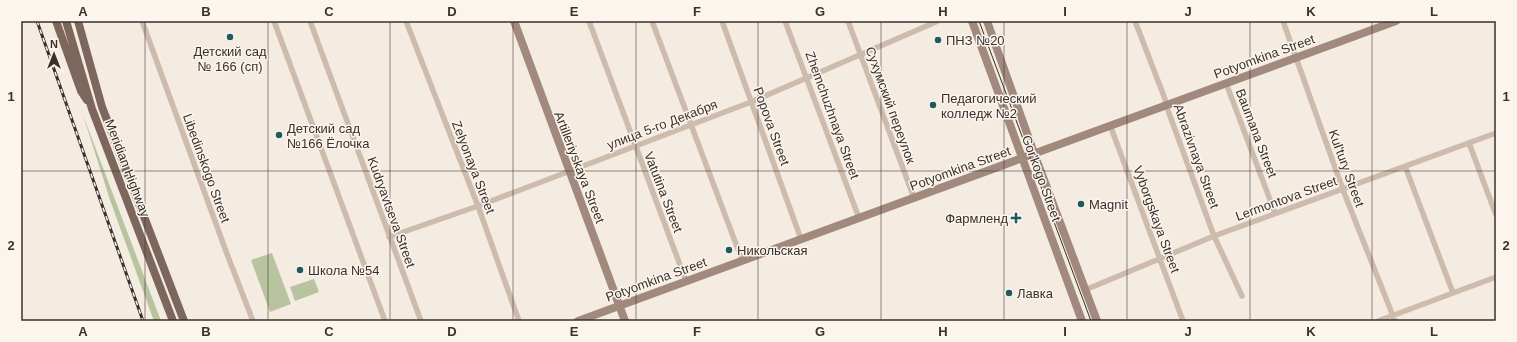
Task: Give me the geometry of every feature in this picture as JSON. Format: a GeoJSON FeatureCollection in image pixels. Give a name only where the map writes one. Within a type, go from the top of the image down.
{"type":"FeatureCollection","features":[{"type":"Feature","properties":{"kind":"main road"},"geometry":{"type":"LineString","coordinates":[[56,21],[81,91],[92,109]]}},
{"type":"Feature","properties":{"kind":"main road","name":"Meridian Highway"},"geometry":{"type":"LineString","coordinates":[[66,21],[92,109],[173,321]]}},
{"type":"Feature","properties":{"kind":"main road","name":"Meridian Highway"},"geometry":{"type":"LineString","coordinates":[[78,21],[102,107],[184,321]]}},
{"type":"Feature","properties":{"kind":"street","name":"Libedinskogo Street"},"geometry":{"type":"LineString","coordinates":[[142,21],[253,321]]}},
{"type":"Feature","properties":{"kind":"street"},"geometry":{"type":"LineString","coordinates":[[274,21],[385,321]]}},
{"type":"Feature","properties":{"kind":"street","name":"Kudryavtseva Street"},"geometry":{"type":"LineString","coordinates":[[310,21],[421,321]]}},
{"type":"Feature","properties":{"kind":"street","name":"Zelyonaya Street"},"geometry":{"type":"LineString","coordinates":[[406,21],[478,206],[520,321]]}},
{"type":"Feature","properties":{"kind":"street","name":"Artilleriyskaya Street"},"geometry":{"type":"LineString","coordinates":[[514,21],[626,321]]}},
{"type":"Feature","properties":{"kind":"street","name":"Vatutina Street"},"geometry":{"type":"LineString","coordinates":[[589,21],[686,281]]}},
{"type":"Feature","properties":{"kind":"street"},"geometry":{"type":"LineString","coordinates":[[652,21],[742,260]]}},
{"type":"Feature","properties":{"kind":"street","name":"Popova Street"},"geometry":{"type":"LineString","coordinates":[[722,21],[801,239]]}},
{"type":"Feature","properties":{"kind":"street","name":"Zhemchuzhnaya Street"},"geometry":{"type":"LineString","coordinates":[[785,21],[859,218]]}},
{"type":"Feature","properties":{"kind":"street","name":"Сухумский переулок"},"geometry":{"type":"LineString","coordinates":[[848,21],[914,198]]}},
{"type":"Feature","properties":{"kind":"street","name":"улица 5-го Декабря"},"geometry":{"type":"LineString","coordinates":[[389,237],[478,206],[751,102],[938,21]]}},
{"type":"Feature","properties":{"kind":"street","name":"Gor'kogo Street"},"geometry":{"type":"LineString","coordinates":[[972,21],[1082,321]]}},
{"type":"Feature","properties":{"kind":"street","name":"Gor'kogo Street"},"geometry":{"type":"LineString","coordinates":[[987,21],[998,55],[1097,321]]}},
{"type":"Feature","properties":{"kind":"street","name":"Abrazivnaya Street"},"geometry":{"type":"LineString","coordinates":[[1135,21],[1214,236],[1242,296]]}},
{"type":"Feature","properties":{"kind":"street","name":"Kul'tury Street"},"geometry":{"type":"LineString","coordinates":[[1283,21],[1343,190],[1394,318]]}},
{"type":"Feature","properties":{"kind":"street","name":"Potyomkina Street"},"geometry":{"type":"LineString","coordinates":[[578,321],[1396,21]]}},
{"type":"Feature","properties":{"kind":"street"},"geometry":{"type":"LineString","coordinates":[[986,59],[998,55]]}},
{"type":"Feature","properties":{"kind":"street","name":"Baumana Street"},"geometry":{"type":"LineString","coordinates":[[1226,83],[1276,213]]}},
{"type":"Feature","properties":{"kind":"street","name":"Vyborgskaya Street"},"geometry":{"type":"LineString","coordinates":[[1110,125],[1183,321]]}},
{"type":"Feature","properties":{"kind":"street","name":"Lermontova Street"},"geometry":{"type":"LineString","coordinates":[[1085,290],[1214,236],[1496,133]]}},
{"type":"Feature","properties":{"kind":"street"},"geometry":{"type":"LineString","coordinates":[[1468,143],[1496,215]]}},
{"type":"Feature","properties":{"kind":"street"},"geometry":{"type":"LineString","coordinates":[[1405,166],[1453,293]]}},
{"type":"Feature","properties":{"kind":"street"},"geometry":{"type":"LineString","coordinates":[[1378,321],[1394,318],[1496,277]]}},
{"type":"Feature","properties":{"kind":"green space"},"geometry":{"type":"Polygon","coordinates":[[[83,115],[161,321],[154,321],[110,200],[83,115]]]}},
{"type":"Feature","properties":{"kind":"green space"},"geometry":{"type":"Polygon","coordinates":[[[272,253],[291,304],[270,312],[251,260],[272,253]]]}},
{"type":"Feature","properties":{"kind":"green space"},"geometry":{"type":"Polygon","coordinates":[[[314,279],[319,292],[295,301],[290,287],[314,279]]]}},
{"type":"Feature","properties":{"kind":"tram line"},"geometry":{"type":"LineString","coordinates":[[979,21],[1091,321]]}},
{"type":"Feature","properties":{"kind":"railway"},"geometry":{"type":"LineString","coordinates":[[37,21],[143,321]]}},
{"type":"Feature","properties":{"kind":"place","name":"Детский сад № 166 (сп)"},"geometry":{"type":"Point","coordinates":[230,37]}},
{"type":"Feature","properties":{"kind":"place","name":"ПНЗ №20"},"geometry":{"type":"Point","coordinates":[938,40]}},
{"type":"Feature","properties":{"kind":"place","name":"Педагогический колледж №2"},"geometry":{"type":"Point","coordinates":[933,105]}},
{"type":"Feature","properties":{"kind":"place","name":"Детский сад №166 Ёлочка"},"geometry":{"type":"Point","coordinates":[279,135]}},
{"type":"Feature","properties":{"kind":"place","name":"Magnit"},"geometry":{"type":"Point","coordinates":[1081,204]}},
{"type":"Feature","properties":{"kind":"place","name":"Фармленд"},"geometry":{"type":"Point","coordinates":[1016,218]}},
{"type":"Feature","properties":{"kind":"place","name":"Никольская"},"geometry":{"type":"Point","coordinates":[729,250]}},
{"type":"Feature","properties":{"kind":"place","name":"Школа №54"},"geometry":{"type":"Point","coordinates":[300,270]}},
{"type":"Feature","properties":{"kind":"place","name":"Лавка"},"geometry":{"type":"Point","coordinates":[1009,293]}}]}
